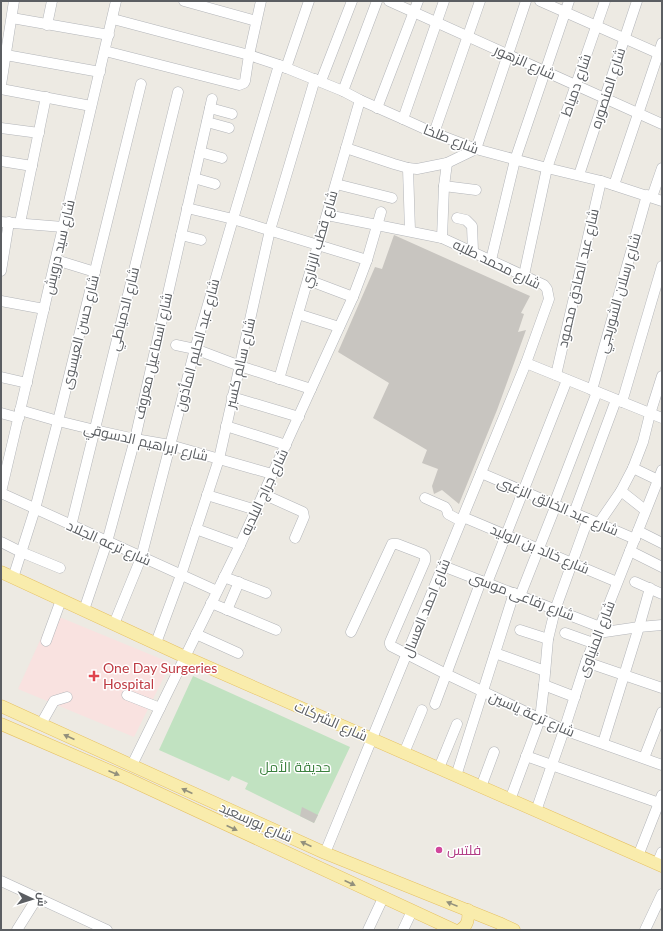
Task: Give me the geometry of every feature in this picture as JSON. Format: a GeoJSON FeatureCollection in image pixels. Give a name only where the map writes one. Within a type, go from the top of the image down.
{"type":"FeatureCollection","features":[{"type":"Feature","properties":{"kind":"main road","name":"شارع الشركات"},"geometry":{"type":"LineString","coordinates":[[1,572],[185,657],[659,865]]}},
{"type":"Feature","properties":{"kind":"main road","name":"شارع بورسعيد"},"geometry":{"type":"LineString","coordinates":[[1,706],[325,853],[514,930]]}},
{"type":"Feature","properties":{"kind":"main road","name":"شارع بورسعيد"},"geometry":{"type":"LineString","coordinates":[[1,724],[126,778],[454,930]]}},
{"type":"Feature","properties":{"kind":"main road"},"geometry":{"type":"LineString","coordinates":[[460,930],[467,923],[469,917],[468,910]]}},
{"type":"Feature","properties":{"kind":"main road"},"geometry":{"type":"LineString","coordinates":[[488,930],[494,924],[499,923]]}},
{"type":"Feature","properties":{"kind":"street"},"geometry":{"type":"LineString","coordinates":[[1,85],[14,1]]}},
{"type":"Feature","properties":{"kind":"street"},"geometry":{"type":"LineString","coordinates":[[47,25],[52,1]]}},
{"type":"Feature","properties":{"kind":"street","name":"شارع سيد درويش"},"geometry":{"type":"LineString","coordinates":[[1,493],[6,451],[19,414],[27,383],[116,1]]}},
{"type":"Feature","properties":{"kind":"street"},"geometry":{"type":"LineString","coordinates":[[184,1],[256,21]]}},
{"type":"Feature","properties":{"kind":"street"},"geometry":{"type":"LineString","coordinates":[[105,51],[239,85],[244,83],[246,78],[248,54],[261,1]]}},
{"type":"Feature","properties":{"kind":"street","name":"شارع عبد الحليم المأذون"},"geometry":{"type":"LineString","coordinates":[[114,624],[141,558],[195,349],[232,219],[283,66],[309,1]]}},
{"type":"Feature","properties":{"kind":"street","name":"شارع سالم كسبر"},"geometry":{"type":"LineString","coordinates":[[156,644],[181,575],[219,459],[270,230],[318,80],[352,1]]}},
{"type":"Feature","properties":{"kind":"street"},"geometry":{"type":"LineString","coordinates":[[343,90],[377,1]]}},
{"type":"Feature","properties":{"kind":"street","name":"شارع الزهور"},"geometry":{"type":"LineString","coordinates":[[389,1],[662,124]]}},
{"type":"Feature","properties":{"kind":"street"},"geometry":{"type":"LineString","coordinates":[[376,108],[418,1]]}},
{"type":"Feature","properties":{"kind":"street"},"geometry":{"type":"LineString","coordinates":[[403,120],[444,1]]}},
{"type":"Feature","properties":{"kind":"street"},"geometry":{"type":"LineString","coordinates":[[434,133],[480,1]]}},
{"type":"Feature","properties":{"kind":"street"},"geometry":{"type":"LineString","coordinates":[[346,148],[408,168],[417,169],[447,163],[476,149],[526,1]]}},
{"type":"Feature","properties":{"kind":"street"},"geometry":{"type":"LineString","coordinates":[[540,1],[660,54]]}},
{"type":"Feature","properties":{"kind":"street"},"geometry":{"type":"LineString","coordinates":[[491,260],[515,160],[569,1]]}},
{"type":"Feature","properties":{"kind":"street","name":"شارع دمياط"},"geometry":{"type":"LineString","coordinates":[[524,275],[547,168],[605,1]]}},
{"type":"Feature","properties":{"kind":"street","name":"شارع المنصوره"},"geometry":{"type":"LineString","coordinates":[[580,175],[637,1]]}},
{"type":"Feature","properties":{"kind":"street"},"geometry":{"type":"LineString","coordinates":[[12,18],[109,36]]}},
{"type":"Feature","properties":{"kind":"street","name":"شارع طلخا"},"geometry":{"type":"LineString","coordinates":[[113,19],[248,54],[283,66],[343,90],[360,100],[403,120],[476,149],[547,168],[601,180],[654,198]]}},
{"type":"Feature","properties":{"kind":"street"},"geometry":{"type":"LineString","coordinates":[[614,185],[638,113],[660,54],[662,43]]}},
{"type":"Feature","properties":{"kind":"street"},"geometry":{"type":"LineString","coordinates":[[6,55],[100,72]]}},
{"type":"Feature","properties":{"kind":"street","name":"شارع حسن العيسوى"},"geometry":{"type":"LineString","coordinates":[[13,578],[35,509],[58,421],[141,84]]}},
{"type":"Feature","properties":{"kind":"street"},"geometry":{"type":"LineString","coordinates":[[1,89],[92,106]]}},
{"type":"Feature","properties":{"kind":"street","name":"شارع الدمياطي"},"geometry":{"type":"LineString","coordinates":[[71,526],[178,92]]}},
{"type":"Feature","properties":{"kind":"street"},"geometry":{"type":"LineString","coordinates":[[20,224],[46,97]]}},
{"type":"Feature","properties":{"kind":"street","name":"شارع قطب الزناري"},"geometry":{"type":"LineString","coordinates":[[279,379],[360,100]]}},
{"type":"Feature","properties":{"kind":"street","name":"شارع اسماعيل معروف"},"geometry":{"type":"LineString","coordinates":[[84,610],[107,542],[134,439],[211,104],[232,114]]}},
{"type":"Feature","properties":{"kind":"street"},"geometry":{"type":"LineString","coordinates":[[207,122],[229,128]]}},
{"type":"Feature","properties":{"kind":"street"},"geometry":{"type":"LineString","coordinates":[[1,128],[39,133]]}},
{"type":"Feature","properties":{"kind":"street"},"geometry":{"type":"LineString","coordinates":[[200,152],[222,158]]}},
{"type":"Feature","properties":{"kind":"street"},"geometry":{"type":"LineString","coordinates":[[1,161],[32,166]]}},
{"type":"Feature","properties":{"kind":"street"},"geometry":{"type":"LineString","coordinates":[[442,238],[444,186],[447,163]]}},
{"type":"Feature","properties":{"kind":"street"},"geometry":{"type":"LineString","coordinates":[[408,168],[410,231]]}},
{"type":"Feature","properties":{"kind":"street","name":"شارع رسلان الشوربجي"},"geometry":{"type":"LineString","coordinates":[[456,776],[495,653],[517,595],[539,549],[595,391],[662,168]]}},
{"type":"Feature","properties":{"kind":"street"},"geometry":{"type":"LineString","coordinates":[[194,178],[215,184]]}},
{"type":"Feature","properties":{"kind":"street","name":"شارع عبد الصادق محمود"},"geometry":{"type":"LineString","coordinates":[[556,375],[601,180]]}},
{"type":"Feature","properties":{"kind":"street"},"geometry":{"type":"LineString","coordinates":[[336,184],[392,198]]}},
{"type":"Feature","properties":{"kind":"street"},"geometry":{"type":"LineString","coordinates":[[444,186],[476,190]]}},
{"type":"Feature","properties":{"kind":"street"},"geometry":{"type":"LineString","coordinates":[[187,208],[232,219],[368,260]]}},
{"type":"Feature","properties":{"kind":"street","name":"شارع جراج البلديه"},"geometry":{"type":"LineString","coordinates":[[132,765],[240,545],[299,417],[368,260],[382,212]]}},
{"type":"Feature","properties":{"kind":"street","name":"شارع محمد طلبه"},"geometry":{"type":"LineString","coordinates":[[327,215],[442,238],[544,285],[547,289],[549,299],[526,363]]}},
{"type":"Feature","properties":{"kind":"street"},"geometry":{"type":"LineString","coordinates":[[457,218],[466,220],[472,226],[473,251]]}},
{"type":"Feature","properties":{"kind":"street"},"geometry":{"type":"LineString","coordinates":[[1,271],[5,222],[63,227]]}},
{"type":"Feature","properties":{"kind":"street"},"geometry":{"type":"LineString","coordinates":[[180,236],[201,240]]}},
{"type":"Feature","properties":{"kind":"street"},"geometry":{"type":"LineString","coordinates":[[56,260],[95,272]]}},
{"type":"Feature","properties":{"kind":"street"},"geometry":{"type":"LineString","coordinates":[[574,513],[619,401],[662,266]]}},
{"type":"Feature","properties":{"kind":"street"},"geometry":{"type":"LineString","coordinates":[[308,280],[353,297]]}},
{"type":"Feature","properties":{"kind":"street"},"geometry":{"type":"LineString","coordinates":[[1,301],[44,309]]}},
{"type":"Feature","properties":{"kind":"street"},"geometry":{"type":"LineString","coordinates":[[298,314],[339,327]]}},
{"type":"Feature","properties":{"kind":"street"},"geometry":{"type":"LineString","coordinates":[[176,345],[195,349],[240,366],[311,389]]}},
{"type":"Feature","properties":{"kind":"street"},"geometry":{"type":"LineString","coordinates":[[526,363],[662,418]]}},
{"type":"Feature","properties":{"kind":"street","name":"شارع احمد العسال"},"geometry":{"type":"LineString","coordinates":[[325,853],[526,363]]}},
{"type":"Feature","properties":{"kind":"street"},"geometry":{"type":"LineString","coordinates":[[598,523],[621,491],[633,468],[643,442],[662,376]]}},
{"type":"Feature","properties":{"kind":"street"},"geometry":{"type":"LineString","coordinates":[[1,377],[27,383]]}},
{"type":"Feature","properties":{"kind":"street"},"geometry":{"type":"LineString","coordinates":[[435,704],[484,582],[506,535],[567,380]]}},
{"type":"Feature","properties":{"kind":"street"},"geometry":{"type":"LineString","coordinates":[[232,396],[299,417]]}},
{"type":"Feature","properties":{"kind":"street","name":"شارع ابراهيم الدسوقي"},"geometry":{"type":"LineString","coordinates":[[1,414],[19,414],[58,421],[134,439],[170,445],[272,474]]}},
{"type":"Feature","properties":{"kind":"street"},"geometry":{"type":"LineString","coordinates":[[226,426],[286,445]]}},
{"type":"Feature","properties":{"kind":"street"},"geometry":{"type":"LineString","coordinates":[[633,468],[658,480]]}},
{"type":"Feature","properties":{"kind":"street","name":"شارع المنياوى"},"geometry":{"type":"LineString","coordinates":[[536,811],[586,662],[645,510],[658,493],[658,480],[662,470]]}},
{"type":"Feature","properties":{"kind":"street","name":"شارع عبد الخالق الزغبى"},"geometry":{"type":"LineString","coordinates":[[481,473],[598,523],[662,543]]}},
{"type":"Feature","properties":{"kind":"street"},"geometry":{"type":"LineString","coordinates":[[621,491],[645,510]]}},
{"type":"Feature","properties":{"kind":"street","name":"شارع ترعه الجلاد"},"geometry":{"type":"LineString","coordinates":[[1,493],[141,558],[217,591]]}},
{"type":"Feature","properties":{"kind":"street"},"geometry":{"type":"LineString","coordinates":[[263,494],[303,512],[304,517],[295,538]]}},
{"type":"Feature","properties":{"kind":"street"},"geometry":{"type":"LineString","coordinates":[[207,495],[256,510]]}},
{"type":"Feature","properties":{"kind":"street","name":"شارع خالد بن الوليد"},"geometry":{"type":"LineString","coordinates":[[425,498],[447,508],[448,514],[506,535],[617,582]]}},
{"type":"Feature","properties":{"kind":"street"},"geometry":{"type":"LineString","coordinates":[[510,800],[540,719],[548,639],[555,610],[571,562],[588,519]]}},
{"type":"Feature","properties":{"kind":"street"},"geometry":{"type":"LineString","coordinates":[[196,529],[240,545]]}},
{"type":"Feature","properties":{"kind":"street"},"geometry":{"type":"LineString","coordinates":[[1,542],[60,568]]}},
{"type":"Feature","properties":{"kind":"street","name":"شارع ترعة ياسين"},"geometry":{"type":"LineString","coordinates":[[351,632],[392,544],[397,544],[423,554],[425,558],[390,644],[482,692],[564,730],[662,765]]}},
{"type":"Feature","properties":{"kind":"street"},"geometry":{"type":"LineString","coordinates":[[630,551],[662,568]]}},
{"type":"Feature","properties":{"kind":"street","name":"شارع رفاعى موسى"},"geometry":{"type":"LineString","coordinates":[[443,566],[555,610],[599,630]]}},
{"type":"Feature","properties":{"kind":"street"},"geometry":{"type":"LineString","coordinates":[[224,577],[266,593]]}},
{"type":"Feature","properties":{"kind":"street"},"geometry":{"type":"LineString","coordinates":[[227,610],[239,582]]}},
{"type":"Feature","properties":{"kind":"street"},"geometry":{"type":"LineString","coordinates":[[635,582],[662,594]]}},
{"type":"Feature","properties":{"kind":"street"},"geometry":{"type":"LineString","coordinates":[[602,743],[640,627],[650,588]]}},
{"type":"Feature","properties":{"kind":"street"},"geometry":{"type":"LineString","coordinates":[[46,641],[61,600]]}},
{"type":"Feature","properties":{"kind":"street"},"geometry":{"type":"LineString","coordinates":[[211,603],[276,630]]}},
{"type":"Feature","properties":{"kind":"street"},"geometry":{"type":"LineString","coordinates":[[599,630],[662,625]]}},
{"type":"Feature","properties":{"kind":"street"},"geometry":{"type":"LineString","coordinates":[[520,630],[548,639]]}},
{"type":"Feature","properties":{"kind":"street"},"geometry":{"type":"LineString","coordinates":[[565,633],[593,644]]}},
{"type":"Feature","properties":{"kind":"street"},"geometry":{"type":"LineString","coordinates":[[196,634],[238,653]]}},
{"type":"Feature","properties":{"kind":"street"},"geometry":{"type":"LineString","coordinates":[[495,653],[545,671]]}},
{"type":"Feature","properties":{"kind":"street"},"geometry":{"type":"LineString","coordinates":[[586,662],[662,688]]}},
{"type":"Feature","properties":{"kind":"street"},"geometry":{"type":"LineString","coordinates":[[544,685],[575,697]]}},
{"type":"Feature","properties":{"kind":"street"},"geometry":{"type":"LineString","coordinates":[[127,695],[160,708]]}},
{"type":"Feature","properties":{"kind":"street"},"geometry":{"type":"LineString","coordinates":[[40,724],[54,701],[67,697]]}},
{"type":"Feature","properties":{"kind":"street"},"geometry":{"type":"LineString","coordinates":[[404,753],[422,710]]}},
{"type":"Feature","properties":{"kind":"street"},"geometry":{"type":"LineString","coordinates":[[644,758],[662,713]]}},
{"type":"Feature","properties":{"kind":"street"},"geometry":{"type":"LineString","coordinates":[[439,768],[457,724]]}},
{"type":"Feature","properties":{"kind":"street"},"geometry":{"type":"LineString","coordinates":[[481,787],[494,752]]}},
{"type":"Feature","properties":{"kind":"street"},"geometry":{"type":"LineString","coordinates":[[526,756],[660,799],[638,856]]}},
{"type":"Feature","properties":{"kind":"street"},"geometry":{"type":"LineString","coordinates":[[659,865],[662,852]]}},
{"type":"Feature","properties":{"kind":"street"},"geometry":{"type":"LineString","coordinates":[[1,881],[107,930]]}},
{"type":"Feature","properties":{"kind":"street"},"geometry":{"type":"LineString","coordinates":[[645,930],[662,894]]}},
{"type":"Feature","properties":{"kind":"street"},"geometry":{"type":"LineString","coordinates":[[17,930],[37,898]]}},
{"type":"Feature","properties":{"kind":"street"},"geometry":{"type":"LineString","coordinates":[[368,930],[383,898]]}},
{"type":"Feature","properties":{"kind":"street"},"geometry":{"type":"LineString","coordinates":[[404,930],[412,911]]}},
{"type":"Feature","properties":{"kind":"shaded area","name":"One Day Surgeries Hospital"},"geometry":{"type":"Polygon","coordinates":[[[52,614],[171,663],[134,737],[18,689],[52,614]]]}},
{"type":"Feature","properties":{"kind":"green space","name":"حديقة الأمل"},"geometry":{"type":"Polygon","coordinates":[[[193,676],[350,747],[314,823],[245,789],[248,783],[232,776],[229,781],[159,750],[193,676]]]}},
{"type":"Feature","properties":{"kind":"building"},"geometry":{"type":"Polygon","coordinates":[[[394,235],[530,296],[521,313],[524,314],[518,332],[526,330],[497,410],[459,504],[442,490],[434,494],[432,486],[438,469],[422,463],[427,450],[373,418],[389,383],[338,352],[375,267],[382,269],[394,235]]]}},
{"type":"Feature","properties":{"kind":"building"},"geometry":{"type":"Polygon","coordinates":[[[302,807],[318,815],[314,823],[300,816],[302,807]]]}},
{"type":"Feature","properties":{"kind":"place","name":"One Day Surgeries Hospital"},"geometry":{"type":"Point","coordinates":[94,676]}},
{"type":"Feature","properties":{"kind":"place","name":"فلتس"},"geometry":{"type":"Point","coordinates":[439,850]}}]}
